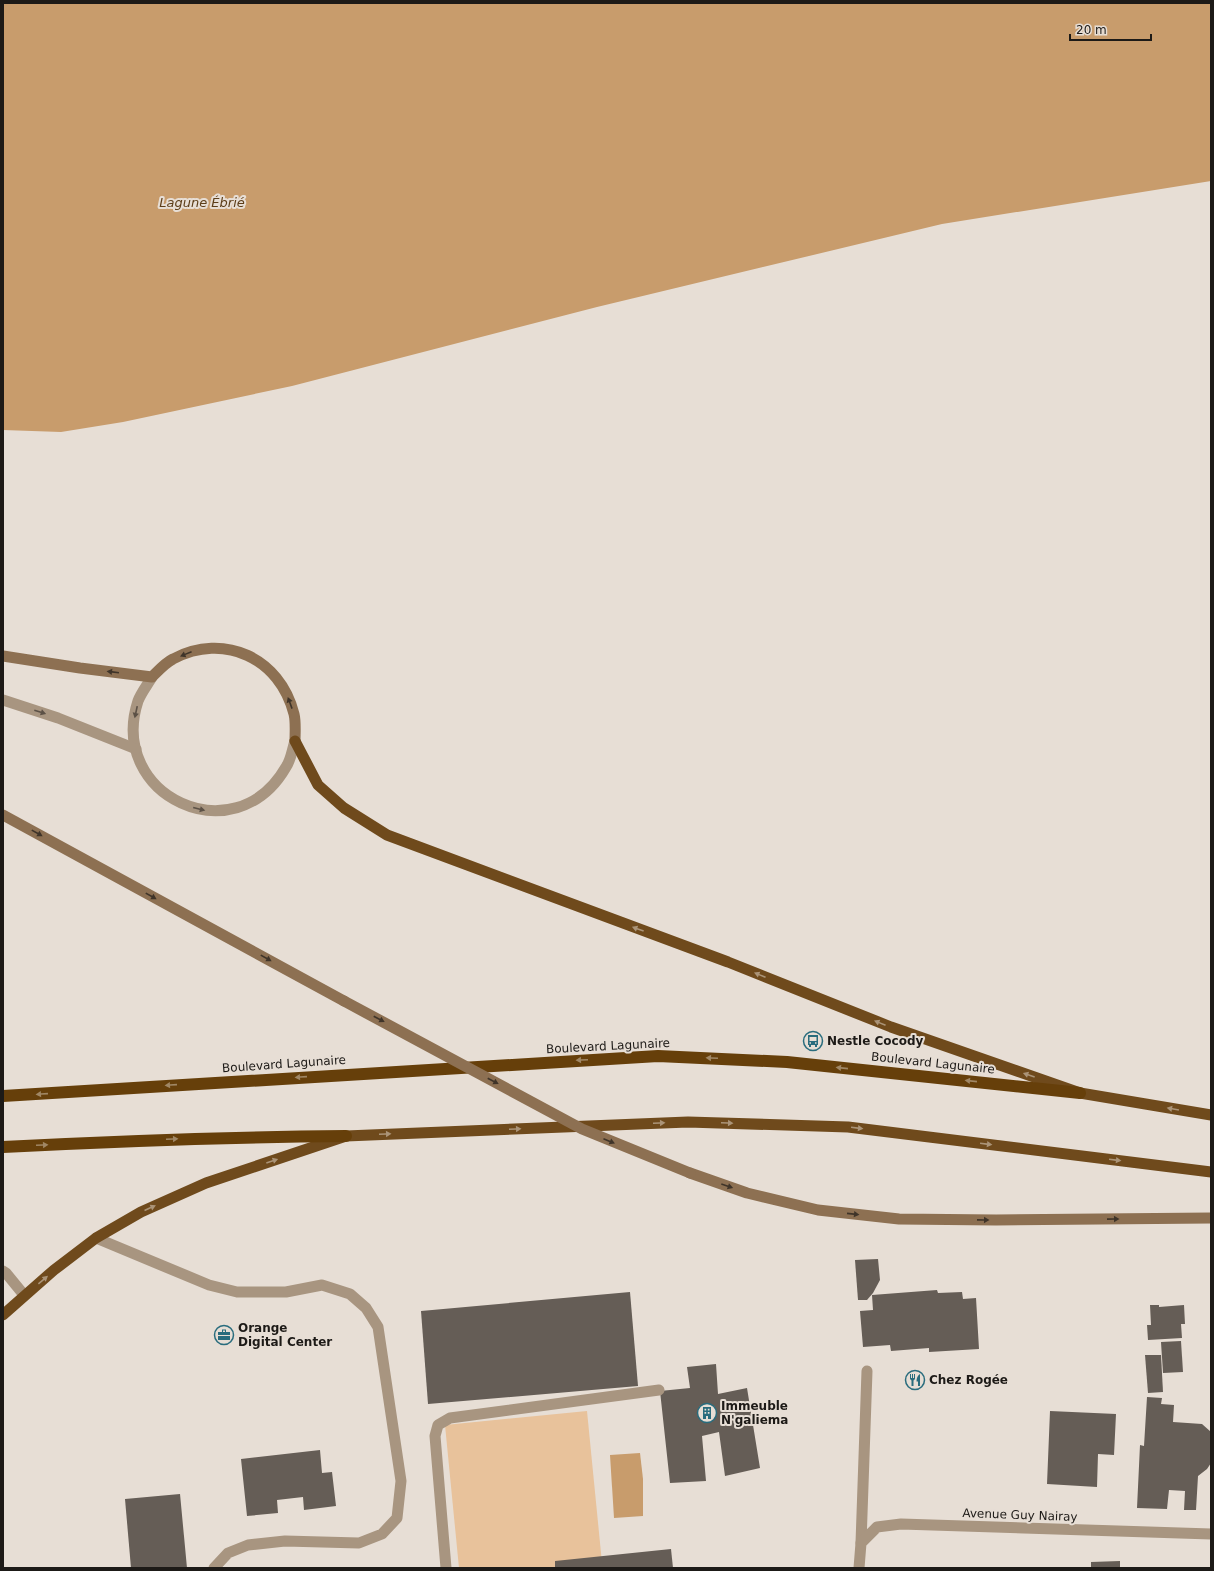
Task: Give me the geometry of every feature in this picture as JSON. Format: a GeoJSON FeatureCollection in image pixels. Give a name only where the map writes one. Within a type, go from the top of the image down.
{"type":"FeatureCollection","features":[{"type":"Feature","properties":{"kind":"highway"},"geometry":{"type":"LineString","coordinates":[[295,741],[318,785],[344,808],[387,836],[728,962],[891,1027],[1080,1093]]}},
{"type":"Feature","properties":{"kind":"highway","name":"Boulevard Lagunaire"},"geometry":{"type":"LineString","coordinates":[[3,1096],[658,1056],[787,1062],[1080,1093],[1211,1115]]}},
{"type":"Feature","properties":{"kind":"highway"},"geometry":{"type":"LineString","coordinates":[[3,1147],[90,1142],[246,1137],[346,1136],[688,1122],[848,1127],[1211,1172]]}},
{"type":"Feature","properties":{"kind":"highway"},"geometry":{"type":"LineString","coordinates":[[3,1315],[54,1270],[96,1238],[141,1212],[206,1183],[346,1136]]}},
{"type":"Feature","properties":{"kind":"main road"},"geometry":{"type":"LineString","coordinates":[[3,656],[152,677],[172,659],[196,650],[222,648],[247,655],[270,669],[286,690],[295,715],[295,741]]}},
{"type":"Feature","properties":{"kind":"main road"},"geometry":{"type":"LineString","coordinates":[[3,815],[582,1129],[690,1174],[747,1193],[818,1210],[899,1219],[996,1220],[1211,1218]]}},
{"type":"Feature","properties":{"kind":"street"},"geometry":{"type":"LineString","coordinates":[[152,677],[138,700],[133,724],[136,748],[145,772],[161,791],[182,804],[205,811],[230,810],[253,802],[272,786],[287,766],[295,741]]}},
{"type":"Feature","properties":{"kind":"street"},"geometry":{"type":"LineString","coordinates":[[3,700],[58,718],[136,748]]}},
{"type":"Feature","properties":{"kind":"street"},"geometry":{"type":"LineString","coordinates":[[96,1238],[209,1285],[237,1292],[286,1292],[322,1285],[350,1294],[366,1308],[378,1327],[401,1481],[397,1518],[382,1534],[359,1543],[286,1541],[248,1545],[228,1553],[214,1568]]}},
{"type":"Feature","properties":{"kind":"street"},"geometry":{"type":"LineString","coordinates":[[3,1271],[24,1295]]}},
{"type":"Feature","properties":{"kind":"street"},"geometry":{"type":"LineString","coordinates":[[859,1568],[867,1371]]}},
{"type":"Feature","properties":{"kind":"street"},"geometry":{"type":"LineString","coordinates":[[446,1568],[435,1436],[438,1425],[450,1418],[659,1390]]}},
{"type":"Feature","properties":{"kind":"street","name":"Avenue Guy Nairay"},"geometry":{"type":"LineString","coordinates":[[860,1542],[877,1527],[901,1524],[1211,1534]]}},
{"type":"Feature","properties":{"kind":"shaded area"},"geometry":{"type":"Polygon","coordinates":[[[587,1411],[602,1563],[545,1568],[459,1568],[445,1425],[587,1411]]]}},
{"type":"Feature","properties":{"kind":"water","name":"Lagune Ébrié"},"geometry":{"type":"Polygon","coordinates":[[[3,3],[1211,3],[1211,181],[942,224],[597,307],[292,386],[123,422],[61,432],[3,430],[3,3]]]}},
{"type":"Feature","properties":{"kind":"water"},"geometry":{"type":"Polygon","coordinates":[[[640,1453],[643,1479],[643,1516],[614,1518],[610,1455],[640,1453]]]}},
{"type":"Feature","properties":{"kind":"building"},"geometry":{"type":"Polygon","coordinates":[[[878,1259],[880,1280],[873,1293],[867,1300],[858,1300],[855,1260],[878,1259]]]}},
{"type":"Feature","properties":{"kind":"building"},"geometry":{"type":"Polygon","coordinates":[[[937,1290],[938,1293],[962,1292],[963,1299],[976,1298],[979,1349],[929,1352],[929,1348],[891,1351],[890,1345],[863,1347],[860,1311],[873,1310],[872,1295],[937,1290]]]}},
{"type":"Feature","properties":{"kind":"building"},"geometry":{"type":"Polygon","coordinates":[[[630,1292],[638,1386],[428,1404],[421,1311],[630,1292]]]}},
{"type":"Feature","properties":{"kind":"building"},"geometry":{"type":"Polygon","coordinates":[[[1150,1305],[1159,1305],[1159,1307],[1184,1305],[1185,1324],[1181,1324],[1182,1338],[1148,1340],[1147,1325],[1151,1325],[1150,1305]]]}},
{"type":"Feature","properties":{"kind":"building"},"geometry":{"type":"Polygon","coordinates":[[[1181,1341],[1183,1372],[1163,1373],[1161,1342],[1181,1341]]]}},
{"type":"Feature","properties":{"kind":"building"},"geometry":{"type":"Polygon","coordinates":[[[1145,1355],[1161,1355],[1163,1392],[1148,1393],[1145,1355]]]}},
{"type":"Feature","properties":{"kind":"building","name":"Immeuble N'galiema"},"geometry":{"type":"Polygon","coordinates":[[[716,1364],[718,1394],[747,1388],[760,1468],[725,1476],[719,1432],[702,1436],[706,1481],[670,1483],[660,1391],[690,1388],[687,1367],[716,1364]]]}},
{"type":"Feature","properties":{"kind":"building"},"geometry":{"type":"Polygon","coordinates":[[[1147,1397],[1162,1398],[1161,1404],[1174,1405],[1173,1422],[1202,1424],[1211,1432],[1211,1463],[1207,1469],[1198,1476],[1196,1510],[1184,1510],[1185,1491],[1169,1490],[1167,1509],[1137,1508],[1140,1445],[1144,1446],[1147,1397]]]}},
{"type":"Feature","properties":{"kind":"building"},"geometry":{"type":"Polygon","coordinates":[[[1050,1411],[1116,1414],[1114,1455],[1098,1454],[1097,1487],[1047,1484],[1050,1411]]]}},
{"type":"Feature","properties":{"kind":"building"},"geometry":{"type":"Polygon","coordinates":[[[320,1450],[322,1473],[332,1472],[336,1506],[304,1510],[303,1497],[277,1500],[278,1513],[247,1516],[241,1459],[320,1450]]]}},
{"type":"Feature","properties":{"kind":"building"},"geometry":{"type":"Polygon","coordinates":[[[180,1494],[187,1568],[131,1568],[125,1499],[180,1494]]]}},
{"type":"Feature","properties":{"kind":"building"},"geometry":{"type":"Polygon","coordinates":[[[671,1549],[673,1568],[555,1568],[555,1561],[671,1549]]]}},
{"type":"Feature","properties":{"kind":"building"},"geometry":{"type":"Polygon","coordinates":[[[1120,1561],[1120,1568],[1091,1568],[1091,1562],[1120,1561]]]}},
{"type":"Feature","properties":{"kind":"place","name":"Nestle Cocody"},"geometry":{"type":"Point","coordinates":[813,1041]}},
{"type":"Feature","properties":{"kind":"place","name":"Orange Digital Center"},"geometry":{"type":"Point","coordinates":[224,1335]}},
{"type":"Feature","properties":{"kind":"place","name":"Chez Rogée"},"geometry":{"type":"Point","coordinates":[915,1380]}},
{"type":"Feature","properties":{"kind":"place","name":"Immeuble N'galiema"},"geometry":{"type":"Point","coordinates":[707,1413]}}]}
